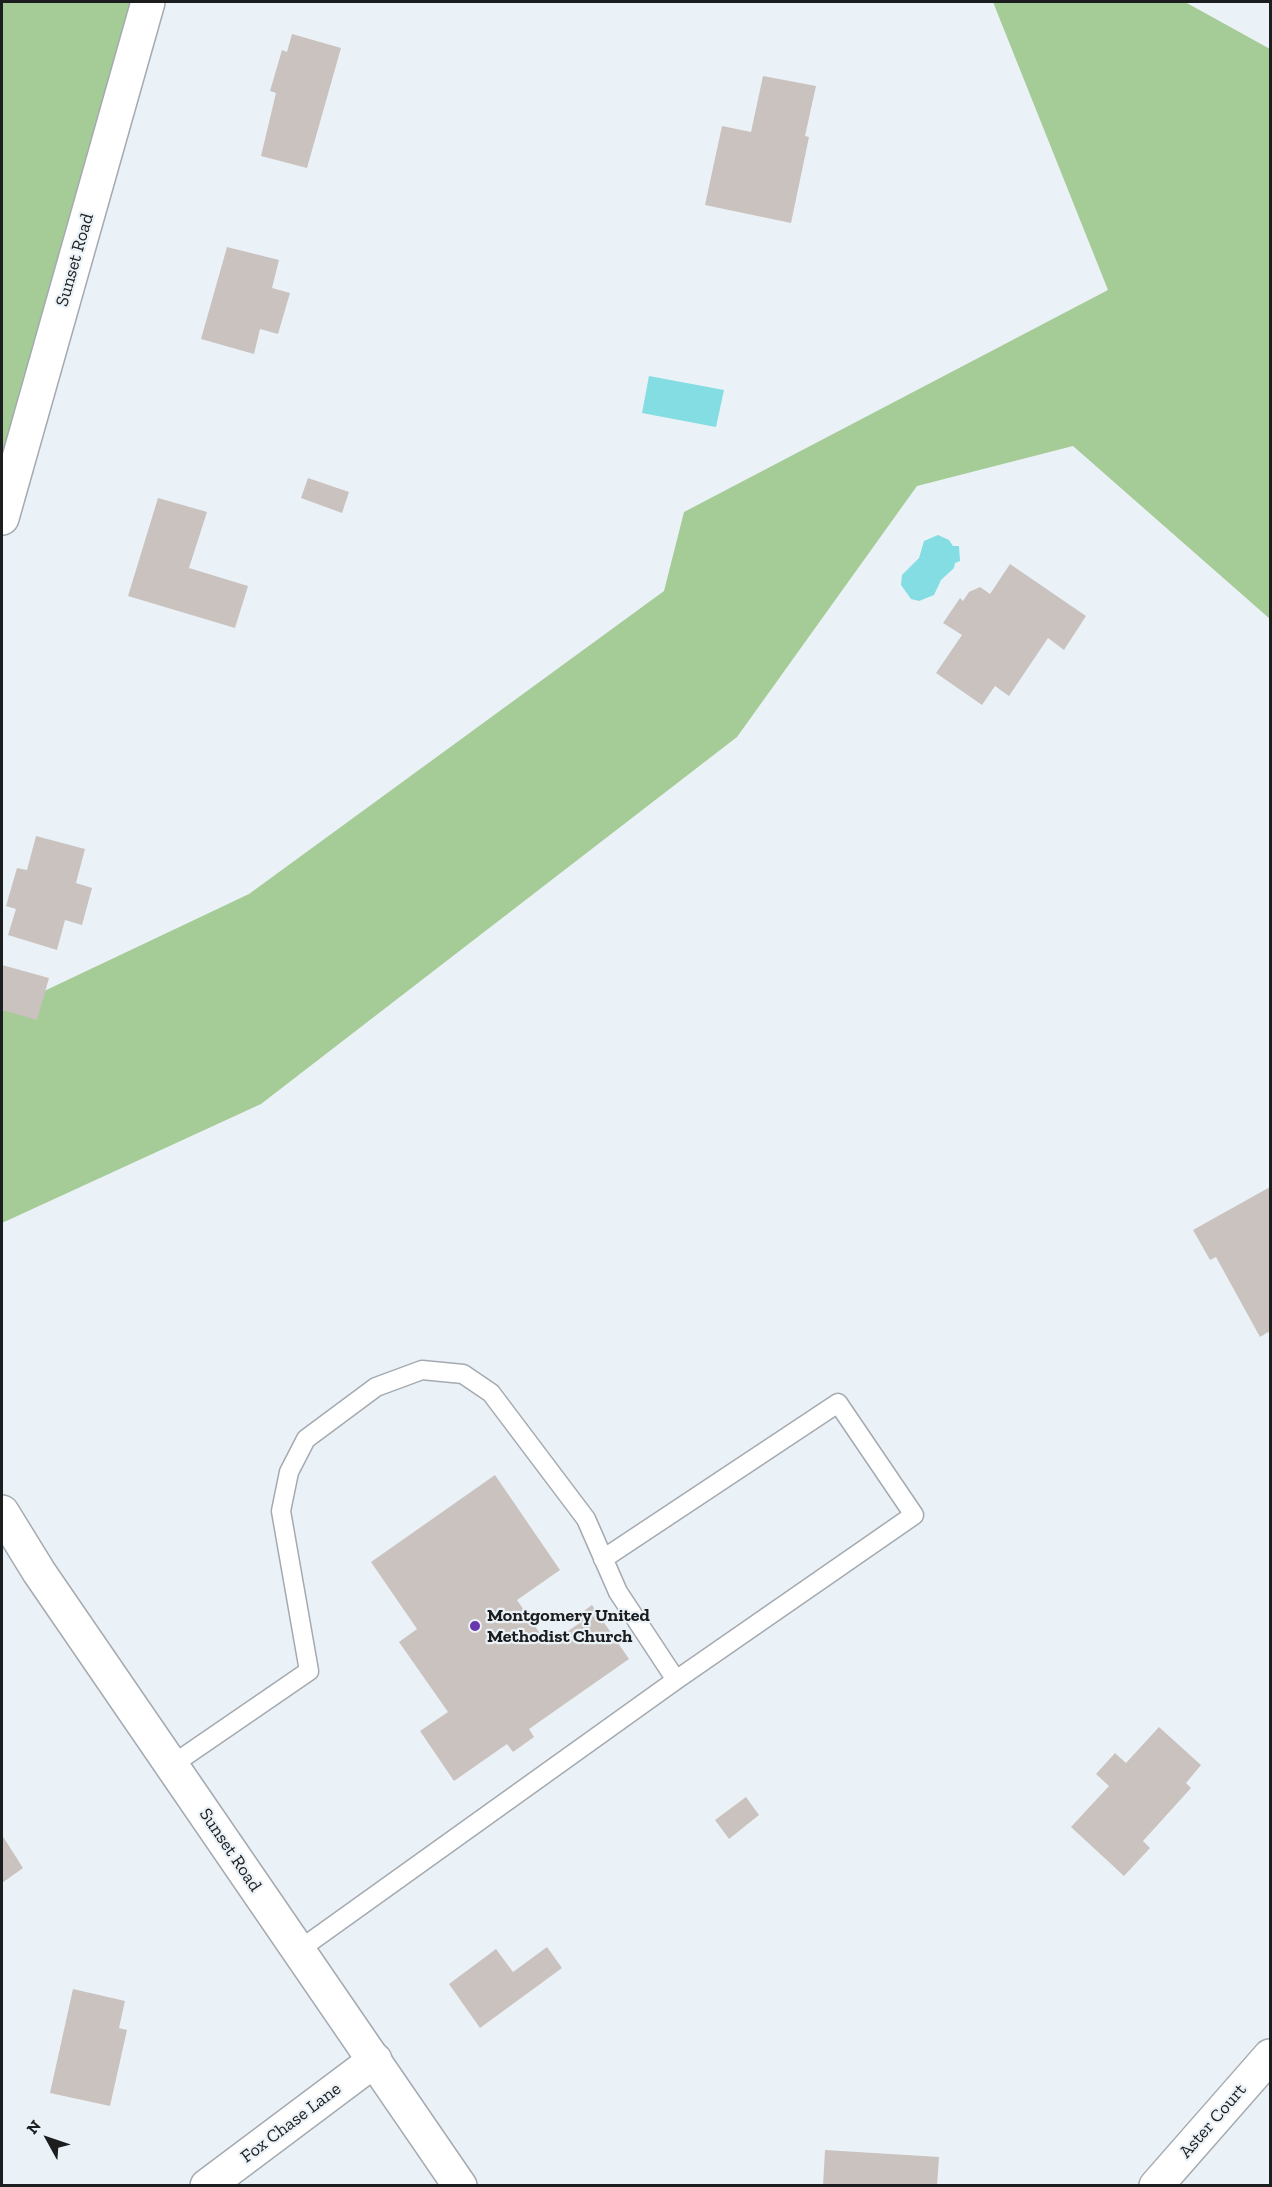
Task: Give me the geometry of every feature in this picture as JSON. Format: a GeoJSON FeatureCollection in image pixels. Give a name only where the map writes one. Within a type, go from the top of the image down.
{"type":"FeatureCollection","features":[{"type":"Feature","properties":{"kind":"street","name":"Sunset Road"},"geometry":{"type":"LineString","coordinates":[[2,518],[148,2]]}},
{"type":"Feature","properties":{"kind":"street","name":"Sunset Road"},"geometry":{"type":"LineString","coordinates":[[2,1512],[39,1572],[460,2186]]}},
{"type":"Feature","properties":{"kind":"street","name":"Aster Court"},"geometry":{"type":"LineString","coordinates":[[1156,2186],[1270,2056]]}},
{"type":"Feature","properties":{"kind":"street","name":"Fox Chase Lane"},"geometry":{"type":"LineString","coordinates":[[207,2186],[375,2061]]}},
{"type":"Feature","properties":{"kind":"lane"},"geometry":{"type":"LineString","coordinates":[[172,1765],[309,1671],[281,1511],[289,1472],[306,1439],[376,1387],[422,1370],[463,1374],[491,1393],[586,1519],[618,1592],[676,1680]]}},
{"type":"Feature","properties":{"kind":"lane"},"geometry":{"type":"LineString","coordinates":[[299,1950],[676,1680],[914,1515],[838,1402],[603,1559]]}},
{"type":"Feature","properties":{"kind":"green space"},"geometry":{"type":"Polygon","coordinates":[[[2,2],[147,2],[2,489],[2,2]]]}},
{"type":"Feature","properties":{"kind":"green space"},"geometry":{"type":"Polygon","coordinates":[[[993,2],[1185,2],[1270,49],[1270,619],[1073,446],[917,486],[737,737],[261,1104],[2,1223],[2,1011],[249,894],[664,591],[684,512],[1108,290],[993,2]]]}},
{"type":"Feature","properties":{"kind":"water"},"geometry":{"type":"Polygon","coordinates":[[[649,376],[724,390],[716,427],[642,413],[649,376]]]}},
{"type":"Feature","properties":{"kind":"water"},"geometry":{"type":"Polygon","coordinates":[[[938,535],[949,540],[953,546],[959,546],[960,561],[955,563],[954,568],[941,580],[934,595],[919,601],[911,599],[901,585],[902,575],[919,558],[924,541],[938,535]]]}},
{"type":"Feature","properties":{"kind":"building"},"geometry":{"type":"Polygon","coordinates":[[[292,34],[341,48],[307,168],[261,156],[276,93],[270,91],[282,50],[287,52],[292,34]]]}},
{"type":"Feature","properties":{"kind":"building"},"geometry":{"type":"Polygon","coordinates":[[[763,76],[816,86],[805,136],[809,137],[791,223],[705,205],[722,126],[751,132],[763,76]]]}},
{"type":"Feature","properties":{"kind":"building"},"geometry":{"type":"Polygon","coordinates":[[[227,247],[279,260],[272,288],[290,293],[278,334],[260,329],[254,354],[201,339],[227,247]]]}},
{"type":"Feature","properties":{"kind":"building"},"geometry":{"type":"Polygon","coordinates":[[[308,478],[349,492],[342,513],[301,498],[308,478]]]}},
{"type":"Feature","properties":{"kind":"building"},"geometry":{"type":"Polygon","coordinates":[[[158,498],[207,512],[189,568],[248,586],[235,628],[128,596],[158,498]]]}},
{"type":"Feature","properties":{"kind":"building"},"geometry":{"type":"Polygon","coordinates":[[[1010,564],[1086,616],[1064,650],[1048,638],[1009,696],[995,686],[982,705],[936,673],[962,635],[943,623],[960,598],[963,601],[969,592],[980,587],[990,594],[1010,564]]]}},
{"type":"Feature","properties":{"kind":"building"},"geometry":{"type":"Polygon","coordinates":[[[36,836],[85,849],[76,883],[92,888],[82,925],[65,920],[57,950],[8,935],[16,909],[6,906],[17,868],[27,870],[36,836]]]}},
{"type":"Feature","properties":{"kind":"building"},"geometry":{"type":"Polygon","coordinates":[[[2,965],[49,978],[37,1020],[2,1010],[2,965]]]}},
{"type":"Feature","properties":{"kind":"building"},"geometry":{"type":"Polygon","coordinates":[[[1270,1187],[1270,1331],[1260,1337],[1216,1257],[1210,1260],[1193,1230],[1270,1187]]]}},
{"type":"Feature","properties":{"kind":"building","name":"Montgomery United Methodist Church"},"geometry":{"type":"Polygon","coordinates":[[[495,1475],[560,1570],[517,1600],[548,1645],[581,1622],[577,1616],[592,1605],[629,1659],[529,1729],[534,1737],[513,1752],[507,1744],[454,1781],[420,1731],[448,1712],[399,1642],[417,1629],[371,1562],[495,1475]]]}},
{"type":"Feature","properties":{"kind":"building"},"geometry":{"type":"Polygon","coordinates":[[[1159,1727],[1201,1765],[1186,1783],[1191,1788],[1143,1841],[1150,1848],[1124,1876],[1071,1827],[1109,1786],[1096,1774],[1115,1753],[1126,1763],[1159,1727]]]}},
{"type":"Feature","properties":{"kind":"building"},"geometry":{"type":"Polygon","coordinates":[[[746,1797],[759,1815],[729,1839],[715,1820],[746,1797]]]}},
{"type":"Feature","properties":{"kind":"building"},"geometry":{"type":"Polygon","coordinates":[[[2,1835],[23,1868],[2,1883],[2,1835]]]}},
{"type":"Feature","properties":{"kind":"building"},"geometry":{"type":"Polygon","coordinates":[[[547,1947],[562,1968],[480,2028],[449,1984],[496,1949],[513,1972],[547,1947]]]}},
{"type":"Feature","properties":{"kind":"building"},"geometry":{"type":"Polygon","coordinates":[[[73,1989],[125,2001],[119,2028],[127,2030],[110,2106],[50,2093],[73,1989]]]}},
{"type":"Feature","properties":{"kind":"building"},"geometry":{"type":"Polygon","coordinates":[[[825,2150],[939,2157],[937,2186],[823,2186],[825,2150]]]}},
{"type":"Feature","properties":{"kind":"place","name":"Montgomery United Methodist Church"},"geometry":{"type":"Point","coordinates":[475,1626]}}]}
